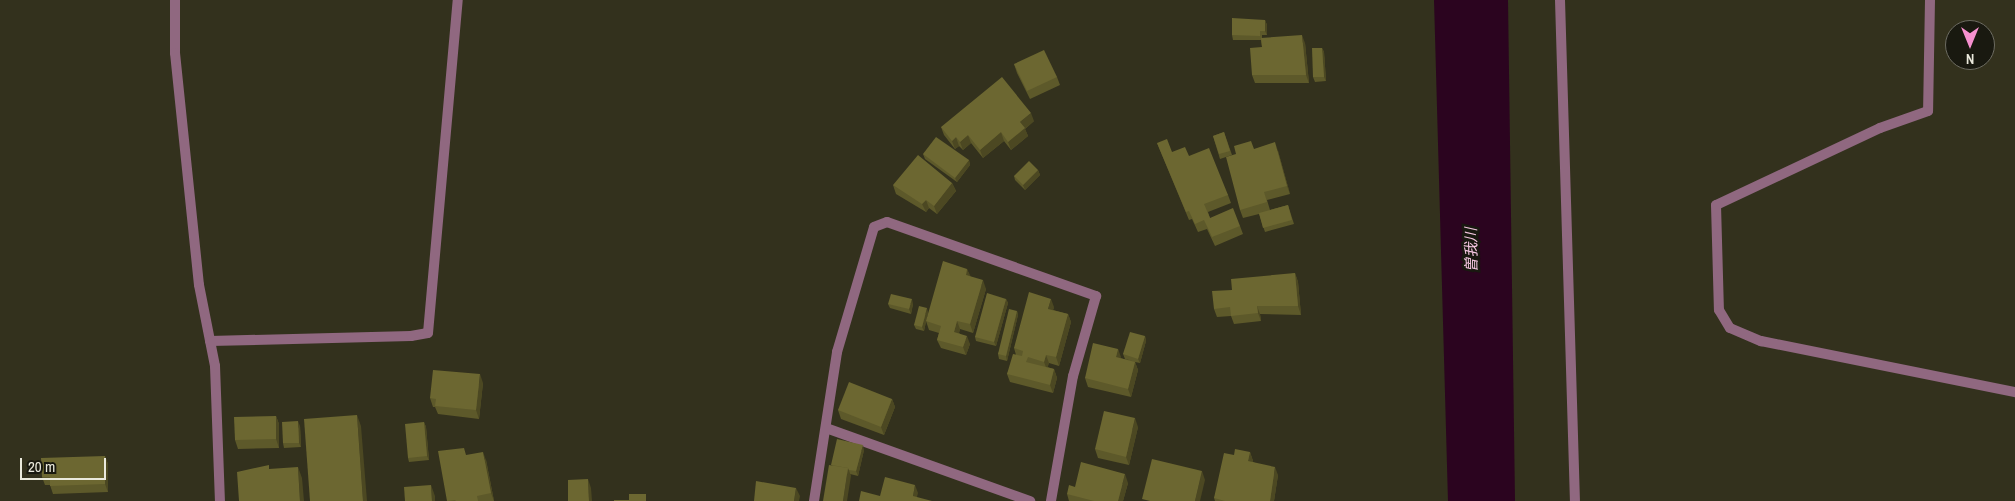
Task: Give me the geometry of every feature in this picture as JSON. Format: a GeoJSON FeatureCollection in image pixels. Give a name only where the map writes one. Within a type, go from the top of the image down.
{"type":"FeatureCollection","features":[{"type":"Feature","properties":{"kind":"street"},"geometry":{"type":"LineString","coordinates":[[176,0],[175,53],[199,285],[215,366],[220,501]]}},
{"type":"Feature","properties":{"kind":"street"},"geometry":{"type":"LineString","coordinates":[[210,341],[411,336],[428,333],[458,0]]}},
{"type":"Feature","properties":{"kind":"street"},"geometry":{"type":"LineString","coordinates":[[1560,0],[1575,501]]}},
{"type":"Feature","properties":{"kind":"street"},"geometry":{"type":"LineString","coordinates":[[1930,0],[1928,111],[1880,128],[1716,205],[1719,310],[1730,328],[1761,341],[2015,392]]}},
{"type":"Feature","properties":{"kind":"street"},"geometry":{"type":"LineString","coordinates":[[814,501],[838,352],[845,325],[874,227],[887,222],[1096,296],[1073,376],[1051,501]]}},
{"type":"Feature","properties":{"kind":"street"},"geometry":{"type":"LineString","coordinates":[[826,428],[1030,501]]}},
{"type":"Feature","properties":{"kind":"water","name":"曽我川"},"geometry":{"type":"Polygon","coordinates":[[[1434,0],[1508,0],[1515,501],[1448,501],[1434,0]]]}},
{"type":"Feature","properties":{"kind":"building"},"geometry":{"type":"Polygon","coordinates":[[[1232,18],[1265,20],[1265,31],[1260,31],[1260,36],[1232,35],[1232,18]]]}},
{"type":"Feature","properties":{"kind":"building"},"geometry":{"type":"Polygon","coordinates":[[[1302,35],[1306,75],[1252,75],[1250,48],[1262,47],[1261,38],[1302,35]]]}},
{"type":"Feature","properties":{"kind":"building"},"geometry":{"type":"Polygon","coordinates":[[[1312,48],[1322,48],[1324,77],[1313,77],[1312,48]]]}},
{"type":"Feature","properties":{"kind":"building"},"geometry":{"type":"Polygon","coordinates":[[[1044,50],[1057,77],[1027,91],[1014,64],[1044,50]]]}},
{"type":"Feature","properties":{"kind":"building"},"geometry":{"type":"Polygon","coordinates":[[[1002,77],[1031,113],[1020,122],[1025,128],[1008,142],[1001,132],[980,150],[968,135],[960,142],[956,137],[952,141],[941,127],[1002,77]]]}},
{"type":"Feature","properties":{"kind":"building"},"geometry":{"type":"Polygon","coordinates":[[[1224,132],[1230,151],[1219,154],[1213,136],[1224,132]]]}},
{"type":"Feature","properties":{"kind":"building"},"geometry":{"type":"Polygon","coordinates":[[[936,137],[969,160],[955,178],[923,154],[936,137]]]}},
{"type":"Feature","properties":{"kind":"building"},"geometry":{"type":"Polygon","coordinates":[[[1167,139],[1172,152],[1185,147],[1189,156],[1209,148],[1228,195],[1204,204],[1210,218],[1233,208],[1240,226],[1212,237],[1204,220],[1195,224],[1189,211],[1186,212],[1157,143],[1167,139]]]}},
{"type":"Feature","properties":{"kind":"building"},"geometry":{"type":"Polygon","coordinates":[[[1251,141],[1254,149],[1275,142],[1287,186],[1264,192],[1267,202],[1240,210],[1226,157],[1236,154],[1234,146],[1251,141]]]}},
{"type":"Feature","properties":{"kind":"building"},"geometry":{"type":"Polygon","coordinates":[[[918,155],[952,183],[934,206],[926,200],[922,204],[893,185],[918,155]]]}},
{"type":"Feature","properties":{"kind":"building"},"geometry":{"type":"Polygon","coordinates":[[[1029,161],[1038,170],[1023,185],[1014,176],[1029,161]]]}},
{"type":"Feature","properties":{"kind":"building"},"geometry":{"type":"Polygon","coordinates":[[[1288,205],[1292,220],[1263,228],[1259,213],[1288,205]]]}},
{"type":"Feature","properties":{"kind":"building"},"geometry":{"type":"Polygon","coordinates":[[[943,261],[967,269],[966,275],[983,280],[970,324],[957,321],[954,332],[967,336],[963,347],[937,340],[941,326],[926,321],[943,261]]]}},
{"type":"Feature","properties":{"kind":"building"},"geometry":{"type":"Polygon","coordinates":[[[1295,273],[1298,306],[1257,306],[1258,313],[1231,316],[1230,307],[1214,309],[1212,291],[1232,290],[1231,279],[1295,273]]]}},
{"type":"Feature","properties":{"kind":"building"},"geometry":{"type":"Polygon","coordinates":[[[1029,292],[1051,299],[1048,309],[1068,314],[1056,357],[1046,355],[1044,362],[1028,357],[1026,362],[1054,369],[1050,385],[1007,374],[1013,354],[1022,356],[1023,351],[1014,348],[1029,292]]]}},
{"type":"Feature","properties":{"kind":"building"},"geometry":{"type":"Polygon","coordinates":[[[987,293],[1006,299],[994,342],[975,337],[987,293]]]}},
{"type":"Feature","properties":{"kind":"building"},"geometry":{"type":"Polygon","coordinates":[[[891,294],[912,299],[909,309],[888,304],[891,294]]]}},
{"type":"Feature","properties":{"kind":"building"},"geometry":{"type":"Polygon","coordinates":[[[919,306],[927,308],[922,327],[914,325],[919,306]]]}},
{"type":"Feature","properties":{"kind":"building"},"geometry":{"type":"Polygon","coordinates":[[[1009,309],[1017,311],[1006,356],[998,354],[1009,309]]]}},
{"type":"Feature","properties":{"kind":"building"},"geometry":{"type":"Polygon","coordinates":[[[1130,332],[1145,336],[1138,359],[1123,354],[1130,332]]]}},
{"type":"Feature","properties":{"kind":"building"},"geometry":{"type":"Polygon","coordinates":[[[1093,343],[1118,349],[1116,357],[1135,362],[1128,389],[1085,378],[1093,343]]]}},
{"type":"Feature","properties":{"kind":"building"},"geometry":{"type":"Polygon","coordinates":[[[433,370],[480,374],[476,410],[435,406],[436,399],[430,398],[433,370]]]}},
{"type":"Feature","properties":{"kind":"building"},"geometry":{"type":"Polygon","coordinates":[[[849,382],[892,399],[881,427],[838,410],[849,382]]]}},
{"type":"Feature","properties":{"kind":"building"},"geometry":{"type":"Polygon","coordinates":[[[1104,411],[1135,418],[1126,457],[1095,449],[1104,411]]]}},
{"type":"Feature","properties":{"kind":"building"},"geometry":{"type":"Polygon","coordinates":[[[357,415],[363,501],[310,501],[304,419],[357,415]]]}},
{"type":"Feature","properties":{"kind":"building"},"geometry":{"type":"Polygon","coordinates":[[[276,416],[276,439],[235,440],[234,417],[276,416]]]}},
{"type":"Feature","properties":{"kind":"building"},"geometry":{"type":"Polygon","coordinates":[[[298,421],[299,443],[283,443],[282,422],[298,421]]]}},
{"type":"Feature","properties":{"kind":"building"},"geometry":{"type":"Polygon","coordinates":[[[424,422],[427,456],[408,458],[405,424],[424,422]]]}},
{"type":"Feature","properties":{"kind":"building"},"geometry":{"type":"Polygon","coordinates":[[[837,439],[863,445],[856,471],[831,465],[837,439]]]}},
{"type":"Feature","properties":{"kind":"building"},"geometry":{"type":"Polygon","coordinates":[[[464,448],[466,455],[483,452],[491,493],[477,496],[478,501],[447,501],[438,451],[464,448]]]}},
{"type":"Feature","properties":{"kind":"building"},"geometry":{"type":"Polygon","coordinates":[[[1235,449],[1250,452],[1248,461],[1275,467],[1270,501],[1225,501],[1214,498],[1224,453],[1234,455],[1235,449]]]}},
{"type":"Feature","properties":{"kind":"building"},"geometry":{"type":"Polygon","coordinates":[[[105,456],[105,484],[50,486],[50,477],[42,477],[41,458],[105,456]]]}},
{"type":"Feature","properties":{"kind":"building"},"geometry":{"type":"Polygon","coordinates":[[[1152,459],[1202,471],[1195,501],[1150,501],[1142,499],[1152,459]]]}},
{"type":"Feature","properties":{"kind":"building"},"geometry":{"type":"Polygon","coordinates":[[[1081,462],[1125,474],[1118,501],[1094,501],[1067,494],[1069,485],[1075,487],[1081,462]]]}},
{"type":"Feature","properties":{"kind":"building"},"geometry":{"type":"Polygon","coordinates":[[[269,465],[269,469],[298,467],[300,501],[239,501],[237,472],[269,465]]]}},
{"type":"Feature","properties":{"kind":"building"},"geometry":{"type":"Polygon","coordinates":[[[829,465],[848,468],[843,501],[823,501],[829,465]]]}},
{"type":"Feature","properties":{"kind":"building"},"geometry":{"type":"Polygon","coordinates":[[[885,477],[915,485],[913,496],[932,501],[859,501],[861,491],[880,496],[885,477]]]}},
{"type":"Feature","properties":{"kind":"building"},"geometry":{"type":"Polygon","coordinates":[[[588,479],[589,501],[568,501],[568,480],[588,479]]]}},
{"type":"Feature","properties":{"kind":"building"},"geometry":{"type":"Polygon","coordinates":[[[756,481],[796,488],[794,501],[754,501],[756,481]]]}},
{"type":"Feature","properties":{"kind":"building"},"geometry":{"type":"Polygon","coordinates":[[[431,485],[432,501],[405,501],[404,487],[431,485]]]}},
{"type":"Feature","properties":{"kind":"building"},"geometry":{"type":"Polygon","coordinates":[[[629,494],[646,494],[646,501],[614,501],[629,500],[629,494]]]}}]}
